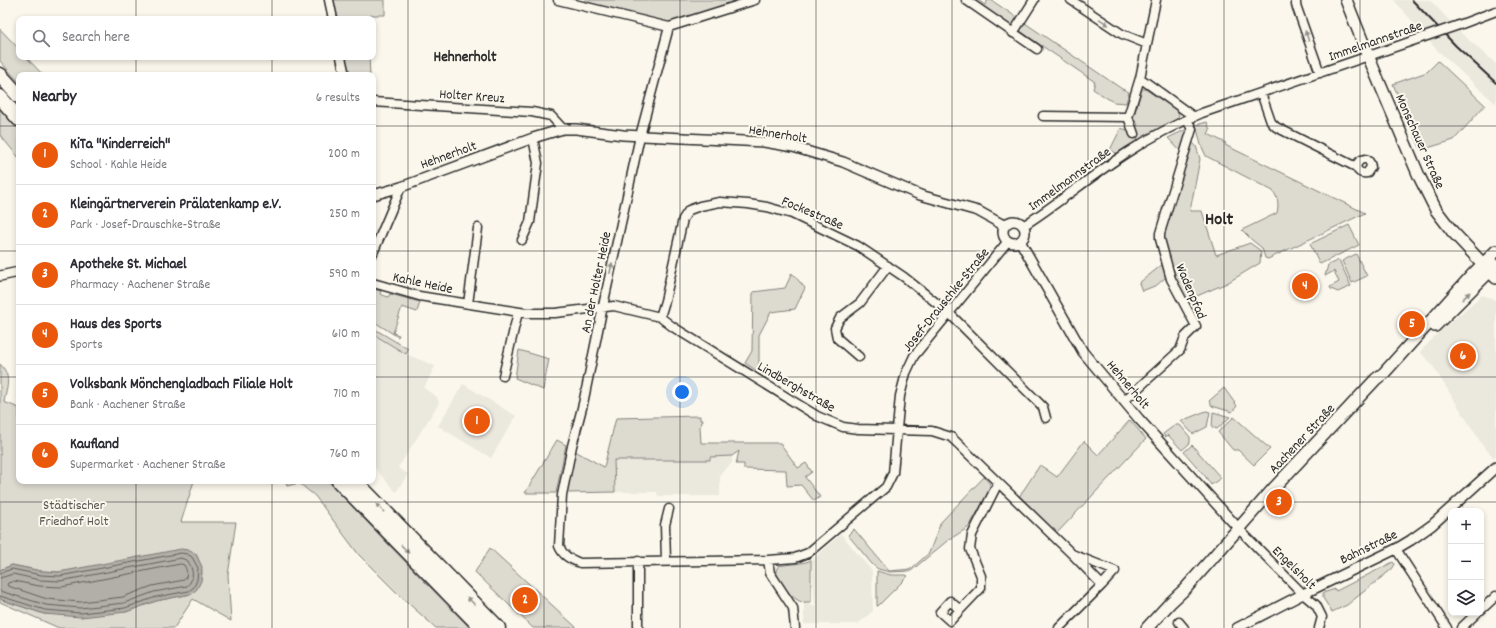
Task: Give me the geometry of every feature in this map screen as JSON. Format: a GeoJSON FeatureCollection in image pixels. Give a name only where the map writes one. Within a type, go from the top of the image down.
{"type":"FeatureCollection","features":[{"type":"Feature","properties":{"kind":"highway"},"geometry":{"type":"LineString","coordinates":[[0,75],[16,93]]}},
{"type":"Feature","properties":{"kind":"highway"},"geometry":{"type":"LineString","coordinates":[[0,97],[16,116]]}},
{"type":"Feature","properties":{"kind":"highway"},"geometry":{"type":"LineString","coordinates":[[342,484],[482,628]]}},
{"type":"Feature","properties":{"kind":"highway"},"geometry":{"type":"LineString","coordinates":[[358,484],[498,628]]}},
{"type":"Feature","properties":{"kind":"main road","name":"Monschauer Straße"},"geometry":{"type":"LineString","coordinates":[[1346,0],[1419,176],[1436,210],[1452,231],[1491,270]]}},
{"type":"Feature","properties":{"kind":"main road","name":"Aachener Straße"},"geometry":{"type":"LineString","coordinates":[[1154,628],[1169,611],[1178,597],[1238,529],[1376,379],[1491,270],[1496,251]]}},
{"type":"Feature","properties":{"kind":"main road","name":"Aachener Straße"},"geometry":{"type":"LineString","coordinates":[[1147,628],[1170,603],[1178,597]]}},
{"type":"Feature","properties":{"kind":"street"},"geometry":{"type":"LineString","coordinates":[[329,0],[332,16]]}},
{"type":"Feature","properties":{"kind":"street"},"geometry":{"type":"LineString","coordinates":[[558,0],[669,27],[755,0]]}},
{"type":"Feature","properties":{"kind":"street"},"geometry":{"type":"LineString","coordinates":[[966,0],[1037,49]]}},
{"type":"Feature","properties":{"kind":"street"},"geometry":{"type":"LineString","coordinates":[[1013,33],[1034,0]]}},
{"type":"Feature","properties":{"kind":"street"},"geometry":{"type":"LineString","coordinates":[[1071,0],[1122,34],[1147,44]]}},
{"type":"Feature","properties":{"kind":"street"},"geometry":{"type":"LineString","coordinates":[[1134,134],[1128,118],[1140,78],[1156,0]]}},
{"type":"Feature","properties":{"kind":"street"},"geometry":{"type":"LineString","coordinates":[[1296,0],[1296,5],[1320,73]]}},
{"type":"Feature","properties":{"kind":"street","name":"Immelmannstraße"},"geometry":{"type":"LineString","coordinates":[[1023,226],[1128,151],[1190,118],[1496,11]]}},
{"type":"Feature","properties":{"kind":"street","name":"An der Holter Heide"},"geometry":{"type":"LineString","coordinates":[[559,546],[562,495],[572,446],[583,404],[640,136],[669,27]]}},
{"type":"Feature","properties":{"kind":"street"},"geometry":{"type":"LineString","coordinates":[[342,60],[344,72]]}},
{"type":"Feature","properties":{"kind":"street"},"geometry":{"type":"LineString","coordinates":[[1140,78],[1190,118]]}},
{"type":"Feature","properties":{"kind":"street"},"geometry":{"type":"LineString","coordinates":[[1261,93],[1270,122],[1276,127],[1356,167]]}},
{"type":"Feature","properties":{"kind":"street","name":"Holter Kreuz"},"geometry":{"type":"LineString","coordinates":[[376,102],[532,112],[551,116],[563,129]]}},
{"type":"Feature","properties":{"kind":"street"},"geometry":{"type":"LineString","coordinates":[[1043,116],[1128,118]]}},
{"type":"Feature","properties":{"kind":"street","name":"Wadenpfad"},"geometry":{"type":"LineString","coordinates":[[1124,401],[1180,350],[1185,337],[1196,326],[1171,279],[1160,239],[1160,233],[1192,129],[1190,118]]}},
{"type":"Feature","properties":{"kind":"street","name":"Hehnerholt"},"geometry":{"type":"LineString","coordinates":[[376,194],[401,187],[533,138],[563,129],[576,129],[640,136],[764,142],[794,147],[843,162],[920,195],[978,211],[1006,226],[1014,222],[1023,226]]}},
{"type":"Feature","properties":{"kind":"street"},"geometry":{"type":"LineString","coordinates":[[522,240],[530,222],[538,163],[533,138]]}},
{"type":"Feature","properties":{"kind":"street"},"geometry":{"type":"LineString","coordinates":[[376,246],[401,187]]}},
{"type":"Feature","properties":{"kind":"street","name":"Fockestraße"},"geometry":{"type":"LineString","coordinates":[[660,317],[665,301],[683,219],[689,210],[720,202],[767,207],[792,214],[858,246],[888,266],[949,312],[1043,407],[1046,418]]}},
{"type":"Feature","properties":{"kind":"street"},"geometry":{"type":"LineString","coordinates":[[1006,226],[1003,234],[1008,241],[1016,243],[1020,241],[1024,235],[1023,226]]}},
{"type":"Feature","properties":{"kind":"street","name":"Kahle Heide"},"geometry":{"type":"LineString","coordinates":[[468,304],[478,228]]}},
{"type":"Feature","properties":{"kind":"street","name":"Josef-Drauschke-Straße"},"geometry":{"type":"LineString","coordinates":[[559,546],[566,557],[580,563],[768,560],[795,558],[808,553],[886,487],[893,473],[900,396],[906,373],[914,356],[1008,241]]}},
{"type":"Feature","properties":{"kind":"street","name":"Hehnerholt"},"geometry":{"type":"LineString","coordinates":[[1020,241],[1079,346],[1124,401],[1238,529]]}},
{"type":"Feature","properties":{"kind":"street"},"geometry":{"type":"LineString","coordinates":[[859,357],[837,338],[836,328],[840,318],[860,304],[888,266]]}},
{"type":"Feature","properties":{"kind":"street"},"geometry":{"type":"LineString","coordinates":[[0,276],[16,273]]}},
{"type":"Feature","properties":{"kind":"street","name":"Kahle Heide"},"geometry":{"type":"LineString","coordinates":[[376,284],[419,296],[518,312],[555,313],[603,306]]}},
{"type":"Feature","properties":{"kind":"street","name":"Lindberghstraße"},"geometry":{"type":"LineString","coordinates":[[603,306],[614,306],[660,317],[673,327],[817,416],[843,427],[858,429],[932,431],[951,437],[1102,585],[1115,571],[1072,554]]}},
{"type":"Feature","properties":{"kind":"street"},"geometry":{"type":"LineString","coordinates":[[503,376],[518,312]]}},
{"type":"Feature","properties":{"kind":"street","name":"Bahnstraße"},"geometry":{"type":"LineString","coordinates":[[1237,628],[1396,549],[1432,525],[1496,467]]}},
{"type":"Feature","properties":{"kind":"street"},"geometry":{"type":"LineString","coordinates":[[960,610],[981,588],[980,576],[970,549],[972,534],[998,483]]}},
{"type":"Feature","properties":{"kind":"street"},"geometry":{"type":"LineString","coordinates":[[666,561],[665,525],[669,509]]}},
{"type":"Feature","properties":{"kind":"street","name":"Engelsholt"},"geometry":{"type":"LineString","coordinates":[[1238,529],[1316,605],[1322,617],[1319,628]]}},
{"type":"Feature","properties":{"kind":"street"},"geometry":{"type":"LineString","coordinates":[[1396,549],[1447,628]]}},
{"type":"Feature","properties":{"kind":"street"},"geometry":{"type":"LineString","coordinates":[[768,560],[770,573],[794,608],[795,628]]}},
{"type":"Feature","properties":{"kind":"street"},"geometry":{"type":"LineString","coordinates":[[638,561],[638,628]]}},
{"type":"Feature","properties":{"kind":"street"},"geometry":{"type":"LineString","coordinates":[[1059,628],[1102,585]]}},
{"type":"Feature","properties":{"kind":"street"},"geometry":{"type":"LineString","coordinates":[[1484,607],[1496,596]]}},
{"type":"Feature","properties":{"kind":"street"},"geometry":{"type":"LineString","coordinates":[[1461,628],[1474,616]]}},
{"type":"Feature","properties":{"kind":"shaded area"},"geometry":{"type":"Polygon","coordinates":[[[1394,0],[1430,0],[1461,33],[1496,64],[1496,104],[1436,49],[1394,0]]]}},
{"type":"Feature","properties":{"kind":"shaded area"},"geometry":{"type":"Polygon","coordinates":[[[1482,295],[1496,300],[1496,456],[1494,458],[1483,446],[1431,363],[1420,352],[1436,335],[1482,295]]]}},
{"type":"Feature","properties":{"kind":"shaded area"},"geometry":{"type":"Polygon","coordinates":[[[376,336],[406,354],[435,366],[424,388],[437,397],[439,403],[398,468],[408,474],[396,492],[376,469],[376,336]]]}},
{"type":"Feature","properties":{"kind":"shaded area"},"geometry":{"type":"Polygon","coordinates":[[[463,384],[516,416],[491,458],[438,426],[463,384]]]}},
{"type":"Feature","properties":{"kind":"shaded area"},"geometry":{"type":"Polygon","coordinates":[[[732,456],[732,463],[720,474],[720,496],[658,496],[657,492],[615,492],[614,460],[709,460],[710,457],[732,456]]]}},
{"type":"Feature","properties":{"kind":"shaded area"},"geometry":{"type":"Polygon","coordinates":[[[841,534],[872,571],[873,611],[858,624],[804,624],[804,602],[815,606],[812,560],[841,534]]]}},
{"type":"Feature","properties":{"kind":"green space"},"geometry":{"type":"Polygon","coordinates":[[[332,0],[385,0],[385,15],[335,16],[332,0]]]}},
{"type":"Feature","properties":{"kind":"green space"},"geometry":{"type":"Polygon","coordinates":[[[585,0],[741,0],[668,23],[586,3],[585,0]]]}},
{"type":"Feature","properties":{"kind":"green space"},"geometry":{"type":"Polygon","coordinates":[[[969,0],[978,0],[985,5],[988,0],[991,0],[1122,89],[1129,92],[1126,103],[1113,102],[1093,89],[1095,82],[1020,31],[1011,28],[969,0]]]}},
{"type":"Feature","properties":{"kind":"green space"},"geometry":{"type":"Polygon","coordinates":[[[0,29],[16,46],[16,60],[29,60],[40,72],[16,72],[16,79],[0,61],[0,29]]]}},
{"type":"Feature","properties":{"kind":"green space"},"geometry":{"type":"Polygon","coordinates":[[[345,60],[369,60],[370,72],[347,72],[345,60]]]}},
{"type":"Feature","properties":{"kind":"green space"},"geometry":{"type":"Polygon","coordinates":[[[1438,61],[1485,105],[1454,140],[1421,150],[1393,84],[1427,72],[1438,61]]]}},
{"type":"Feature","properties":{"kind":"green space"},"geometry":{"type":"Polygon","coordinates":[[[1142,89],[1145,89],[1177,110],[1179,115],[1177,120],[1150,133],[1118,154],[1110,150],[1121,128],[1132,132],[1138,124],[1133,119],[1142,89]]]}},
{"type":"Feature","properties":{"kind":"green space"},"geometry":{"type":"Polygon","coordinates":[[[0,107],[16,125],[16,154],[0,135],[0,107]]]}},
{"type":"Feature","properties":{"kind":"green space"},"geometry":{"type":"Polygon","coordinates":[[[1207,122],[1210,130],[1208,134],[1226,143],[1225,145],[1365,213],[1268,259],[1265,258],[1262,248],[1242,230],[1277,213],[1278,204],[1276,196],[1273,191],[1206,156],[1201,145],[1196,125],[1207,122]]]}},
{"type":"Feature","properties":{"kind":"green space"},"geometry":{"type":"Polygon","coordinates":[[[1187,129],[1188,130],[1182,153],[1168,138],[1187,129]]]}},
{"type":"Feature","properties":{"kind":"green space"},"geometry":{"type":"Polygon","coordinates":[[[1192,142],[1196,146],[1200,159],[1190,211],[1202,211],[1216,255],[1250,243],[1261,251],[1260,263],[1227,283],[1190,299],[1184,299],[1172,277],[1162,234],[1190,144],[1192,142]]]}},
{"type":"Feature","properties":{"kind":"green space"},"geometry":{"type":"Polygon","coordinates":[[[1349,225],[1359,245],[1320,264],[1310,244],[1349,225]]]}},
{"type":"Feature","properties":{"kind":"green space"},"geometry":{"type":"Polygon","coordinates":[[[1356,254],[1367,276],[1352,283],[1342,261],[1356,254]]]}},
{"type":"Feature","properties":{"kind":"green space"},"geometry":{"type":"Polygon","coordinates":[[[1339,260],[1351,286],[1338,292],[1330,287],[1339,282],[1334,271],[1325,276],[1328,265],[1339,260]]]}},
{"type":"Feature","properties":{"kind":"green space"},"geometry":{"type":"Polygon","coordinates":[[[1163,264],[1166,271],[1166,277],[1157,285],[1142,291],[1139,283],[1163,264]]]}},
{"type":"Feature","properties":{"kind":"green space"},"geometry":{"type":"Polygon","coordinates":[[[792,273],[805,288],[795,309],[771,312],[759,335],[759,368],[757,371],[745,363],[752,351],[753,292],[785,288],[792,273]]]}},
{"type":"Feature","properties":{"kind":"green space"},"geometry":{"type":"Polygon","coordinates":[[[376,290],[381,291],[380,294],[388,297],[390,294],[420,302],[417,312],[402,307],[393,333],[399,335],[398,337],[376,323],[376,290]]]}},
{"type":"Feature","properties":{"kind":"green space"},"geometry":{"type":"Polygon","coordinates":[[[376,330],[408,349],[406,354],[376,336],[376,330]]]}},
{"type":"Feature","properties":{"kind":"green space"},"geometry":{"type":"Polygon","coordinates":[[[519,350],[549,359],[543,390],[515,378],[519,350]]]}},
{"type":"Feature","properties":{"kind":"green space","name":"Städtischer Friedhof Holt"},"geometry":{"type":"Polygon","coordinates":[[[0,364],[4,368],[8,382],[4,402],[16,407],[16,484],[193,484],[181,522],[236,522],[228,575],[231,621],[193,599],[174,628],[59,628],[0,602],[0,598],[44,614],[126,612],[156,601],[191,594],[199,584],[202,576],[201,567],[196,554],[59,572],[41,571],[12,565],[0,570],[0,364]]]}},
{"type":"Feature","properties":{"kind":"green space"},"geometry":{"type":"Polygon","coordinates":[[[1224,388],[1237,406],[1232,412],[1212,406],[1209,401],[1224,388]]]}},
{"type":"Feature","properties":{"kind":"green space"},"geometry":{"type":"Polygon","coordinates":[[[1206,411],[1210,412],[1207,427],[1193,434],[1181,421],[1206,411]]]}},
{"type":"Feature","properties":{"kind":"green space"},"geometry":{"type":"Polygon","coordinates":[[[1213,412],[1230,417],[1217,429],[1212,427],[1213,412]]]}},
{"type":"Feature","properties":{"kind":"green space"},"geometry":{"type":"Polygon","coordinates":[[[700,416],[700,420],[703,420],[700,427],[701,443],[780,443],[798,468],[806,463],[812,472],[805,477],[820,497],[814,501],[801,485],[787,486],[786,470],[744,469],[744,464],[736,464],[739,451],[732,456],[710,457],[710,460],[614,460],[615,492],[567,493],[575,451],[604,467],[616,418],[700,416]]]}},
{"type":"Feature","properties":{"kind":"green space"},"geometry":{"type":"Polygon","coordinates":[[[1234,417],[1270,449],[1254,465],[1238,450],[1233,450],[1218,432],[1234,417]]]}},
{"type":"Feature","properties":{"kind":"green space"},"geometry":{"type":"Polygon","coordinates":[[[1130,420],[1146,439],[1056,534],[1019,497],[1040,465],[1057,477],[1084,441],[1098,455],[1130,420]]]}},
{"type":"Feature","properties":{"kind":"green space"},"geometry":{"type":"Polygon","coordinates":[[[1175,425],[1180,425],[1190,437],[1190,443],[1182,450],[1168,435],[1166,437],[1163,434],[1175,425]]]}},
{"type":"Feature","properties":{"kind":"green space"},"geometry":{"type":"Polygon","coordinates":[[[557,440],[566,445],[556,493],[525,493],[557,440]]]}},
{"type":"Feature","properties":{"kind":"green space"},"geometry":{"type":"Polygon","coordinates":[[[1192,445],[1221,478],[1211,485],[1184,452],[1192,445]]]}},
{"type":"Feature","properties":{"kind":"green space"},"geometry":{"type":"Polygon","coordinates":[[[984,477],[990,484],[989,491],[969,527],[947,541],[911,571],[890,572],[878,569],[848,535],[854,529],[889,571],[911,569],[929,553],[941,522],[984,477]]]}},
{"type":"Feature","properties":{"kind":"green space"},"geometry":{"type":"Polygon","coordinates":[[[300,484],[331,484],[470,628],[436,628],[399,595],[359,555],[315,496],[300,484]]]}},
{"type":"Feature","properties":{"kind":"green space"},"geometry":{"type":"Polygon","coordinates":[[[490,548],[577,628],[533,628],[475,572],[490,548]]]}},
{"type":"Feature","properties":{"kind":"green space"},"geometry":{"type":"Polygon","coordinates":[[[811,560],[811,602],[804,603],[790,595],[780,581],[776,571],[778,566],[811,560]]]}},
{"type":"Feature","properties":{"kind":"green space"},"geometry":{"type":"Polygon","coordinates":[[[1393,562],[1395,564],[1392,569],[1347,605],[1332,612],[1323,598],[1323,593],[1335,589],[1336,591],[1393,562]]]}},
{"type":"Feature","properties":{"kind":"green space"},"geometry":{"type":"Polygon","coordinates":[[[877,571],[891,575],[908,576],[878,606],[877,606],[877,571]]]}},
{"type":"Feature","properties":{"kind":"water"},"geometry":{"type":"Polygon","coordinates":[[[181,549],[188,550],[196,554],[202,567],[201,581],[197,589],[191,594],[156,601],[126,612],[81,617],[44,614],[0,598],[0,570],[12,565],[41,571],[59,572],[181,549]]]}},
{"type":"Feature","properties":{"kind":"railway"},"geometry":{"type":"LineString","coordinates":[[1412,0],[1456,46],[1496,83]]}},
{"type":"Feature","properties":{"kind":"place","name":"Haus des Sports"},"geometry":{"type":"Point","coordinates":[1305,286]}},
{"type":"Feature","properties":{"kind":"place","name":"Volksbank Mönchengladbach Filiale Holt"},"geometry":{"type":"Point","coordinates":[1412,324]}},
{"type":"Feature","properties":{"kind":"place","name":"Kaufland"},"geometry":{"type":"Point","coordinates":[1463,356]}},
{"type":"Feature","properties":{"kind":"place","name":"KiTa \"Kinderreich\""},"geometry":{"type":"Point","coordinates":[477,421]}},
{"type":"Feature","properties":{"kind":"place","name":"Apotheke St. Michael"},"geometry":{"type":"Point","coordinates":[1279,502]}},
{"type":"Feature","properties":{"kind":"place","name":"Kleingärtnerverein Prälatenkamp e.V."},"geometry":{"type":"Point","coordinates":[525,600]}},
{"type":"Feature","properties":{"kind":"district","name":"Hehnerholt"},"geometry":{"type":"Point","coordinates":[465,56]}},
{"type":"Feature","properties":{"kind":"district","name":"Holt"},"geometry":{"type":"Point","coordinates":[1219,218]}}]}
